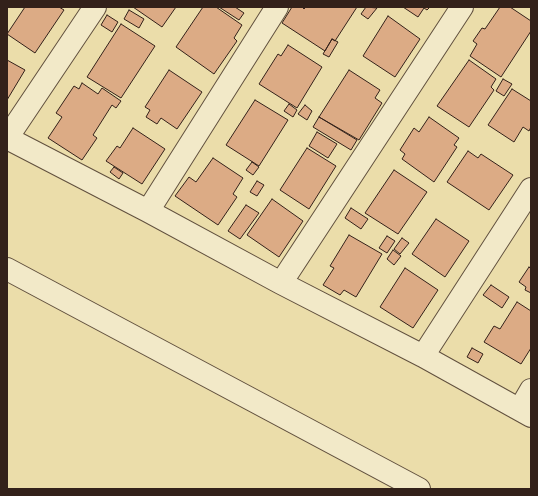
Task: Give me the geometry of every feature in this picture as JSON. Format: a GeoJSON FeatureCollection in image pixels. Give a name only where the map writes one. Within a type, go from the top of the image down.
{"type":"FeatureCollection","features":[{"type":"Feature","properties":{"kind":"street"},"geometry":{"type":"LineString","coordinates":[[95,7],[7,138],[148,211],[525,412],[531,390]]}},
{"type":"Feature","properties":{"kind":"street"},"geometry":{"type":"LineString","coordinates":[[148,211],[277,7]]}},
{"type":"Feature","properties":{"kind":"street"},"geometry":{"type":"LineString","coordinates":[[281,282],[462,7]]}},
{"type":"Feature","properties":{"kind":"street"},"geometry":{"type":"LineString","coordinates":[[422,356],[531,189]]}},
{"type":"Feature","properties":{"kind":"street"},"geometry":{"type":"LineString","coordinates":[[7,269],[419,489]]}},
{"type":"Feature","properties":{"kind":"building"},"geometry":{"type":"Polygon","coordinates":[[[25,7],[59,7],[64,10],[35,53],[7,34],[25,7]]]}},
{"type":"Feature","properties":{"kind":"building"},"geometry":{"type":"Polygon","coordinates":[[[133,7],[176,7],[162,27],[133,7]]]}},
{"type":"Feature","properties":{"kind":"building"},"geometry":{"type":"Polygon","coordinates":[[[203,7],[216,7],[242,25],[234,38],[237,41],[214,74],[176,47],[203,7]]]}},
{"type":"Feature","properties":{"kind":"building"},"geometry":{"type":"Polygon","coordinates":[[[219,7],[235,7],[244,13],[239,20],[219,7]]]}},
{"type":"Feature","properties":{"kind":"building"},"geometry":{"type":"Polygon","coordinates":[[[292,7],[302,7],[304,9],[306,7],[357,7],[335,41],[332,39],[325,51],[282,23],[292,7]]]}},
{"type":"Feature","properties":{"kind":"building"},"geometry":{"type":"Polygon","coordinates":[[[366,7],[377,8],[368,19],[361,14],[366,7]]]}},
{"type":"Feature","properties":{"kind":"building"},"geometry":{"type":"Polygon","coordinates":[[[403,7],[430,7],[427,10],[424,8],[418,17],[403,7]]]}},
{"type":"Feature","properties":{"kind":"building"},"geometry":{"type":"Polygon","coordinates":[[[500,7],[510,7],[531,21],[531,31],[501,77],[470,56],[477,44],[473,41],[482,28],[485,29],[500,7]]]}},
{"type":"Feature","properties":{"kind":"building"},"geometry":{"type":"Polygon","coordinates":[[[129,10],[144,19],[139,28],[124,19],[129,10]]]}},
{"type":"Feature","properties":{"kind":"building"},"geometry":{"type":"Polygon","coordinates":[[[107,15],[118,22],[112,32],[101,25],[107,15]]]}},
{"type":"Feature","properties":{"kind":"building"},"geometry":{"type":"Polygon","coordinates":[[[388,16],[420,39],[395,77],[363,56],[388,16]]]}},
{"type":"Feature","properties":{"kind":"building"},"geometry":{"type":"Polygon","coordinates":[[[121,24],[155,46],[121,98],[87,77],[121,24]]]}},
{"type":"Feature","properties":{"kind":"building"},"geometry":{"type":"Polygon","coordinates":[[[332,39],[338,42],[329,57],[323,54],[332,39]]]}},
{"type":"Feature","properties":{"kind":"building"},"geometry":{"type":"Polygon","coordinates":[[[288,45],[322,67],[297,108],[259,84],[278,54],[281,56],[288,45]]]}},
{"type":"Feature","properties":{"kind":"building"},"geometry":{"type":"Polygon","coordinates":[[[7,60],[25,70],[7,100],[7,60]]]}},
{"type":"Feature","properties":{"kind":"building"},"geometry":{"type":"Polygon","coordinates":[[[469,60],[496,79],[491,87],[494,90],[469,127],[437,106],[469,60]]]}},
{"type":"Feature","properties":{"kind":"building"},"geometry":{"type":"Polygon","coordinates":[[[169,70],[202,92],[177,129],[161,118],[157,124],[146,117],[150,110],[145,107],[169,70]]]}},
{"type":"Feature","properties":{"kind":"building"},"geometry":{"type":"Polygon","coordinates":[[[349,70],[380,90],[375,98],[382,103],[359,140],[319,117],[349,70]]]}},
{"type":"Feature","properties":{"kind":"building"},"geometry":{"type":"Polygon","coordinates":[[[503,79],[512,84],[504,96],[496,91],[503,79]]]}},
{"type":"Feature","properties":{"kind":"building"},"geometry":{"type":"Polygon","coordinates":[[[82,83],[98,94],[102,88],[121,101],[116,108],[112,105],[93,135],[97,138],[82,160],[48,138],[62,117],[56,113],[74,86],[79,89],[82,83]]]}},
{"type":"Feature","properties":{"kind":"building"},"geometry":{"type":"Polygon","coordinates":[[[512,89],[531,101],[531,127],[529,131],[523,127],[514,142],[488,125],[512,89]]]}},
{"type":"Feature","properties":{"kind":"building"},"geometry":{"type":"Polygon","coordinates":[[[255,100],[288,120],[259,166],[226,145],[255,100]]]}},
{"type":"Feature","properties":{"kind":"building"},"geometry":{"type":"Polygon","coordinates":[[[289,104],[297,110],[293,117],[284,111],[289,104]]]}},
{"type":"Feature","properties":{"kind":"building"},"geometry":{"type":"Polygon","coordinates":[[[305,105],[312,111],[307,120],[298,114],[305,105]]]}},
{"type":"Feature","properties":{"kind":"building"},"geometry":{"type":"Polygon","coordinates":[[[319,117],[357,140],[351,150],[313,127],[319,117]]]}},
{"type":"Feature","properties":{"kind":"building"},"geometry":{"type":"Polygon","coordinates":[[[429,117],[459,138],[454,145],[457,147],[434,182],[402,159],[405,154],[400,150],[414,128],[419,132],[429,117]]]}},
{"type":"Feature","properties":{"kind":"building"},"geometry":{"type":"Polygon","coordinates":[[[133,128],[165,149],[142,184],[106,161],[117,146],[120,148],[133,128]]]}},
{"type":"Feature","properties":{"kind":"building"},"geometry":{"type":"Polygon","coordinates":[[[317,132],[337,144],[328,158],[309,146],[317,132]]]}},
{"type":"Feature","properties":{"kind":"building"},"geometry":{"type":"Polygon","coordinates":[[[307,148],[336,166],[309,209],[280,190],[307,148]]]}},
{"type":"Feature","properties":{"kind":"building"},"geometry":{"type":"Polygon","coordinates":[[[468,151],[478,158],[481,154],[513,175],[489,210],[447,182],[468,151]]]}},
{"type":"Feature","properties":{"kind":"building"},"geometry":{"type":"Polygon","coordinates":[[[213,158],[243,178],[233,194],[237,197],[218,225],[175,196],[189,177],[196,182],[213,158]]]}},
{"type":"Feature","properties":{"kind":"building"},"geometry":{"type":"Polygon","coordinates":[[[252,162],[259,167],[253,175],[246,170],[252,162]]]}},
{"type":"Feature","properties":{"kind":"building"},"geometry":{"type":"Polygon","coordinates":[[[114,167],[123,173],[119,179],[110,172],[114,167]]]}},
{"type":"Feature","properties":{"kind":"building"},"geometry":{"type":"Polygon","coordinates":[[[394,170],[427,192],[398,234],[365,213],[394,170]]]}},
{"type":"Feature","properties":{"kind":"building"},"geometry":{"type":"Polygon","coordinates":[[[257,181],[264,185],[257,196],[250,192],[257,181]]]}},
{"type":"Feature","properties":{"kind":"building"},"geometry":{"type":"Polygon","coordinates":[[[272,199],[303,221],[279,257],[247,235],[272,199]]]}},
{"type":"Feature","properties":{"kind":"building"},"geometry":{"type":"Polygon","coordinates":[[[246,205],[259,213],[240,239],[228,231],[246,205]]]}},
{"type":"Feature","properties":{"kind":"building"},"geometry":{"type":"Polygon","coordinates":[[[351,208],[368,219],[361,229],[345,218],[351,208]]]}},
{"type":"Feature","properties":{"kind":"building"},"geometry":{"type":"Polygon","coordinates":[[[436,219],[469,241],[445,277],[412,254],[436,219]]]}},
{"type":"Feature","properties":{"kind":"building"},"geometry":{"type":"Polygon","coordinates":[[[349,235],[382,254],[356,297],[344,290],[340,295],[323,285],[334,268],[330,266],[349,235]]]}},
{"type":"Feature","properties":{"kind":"building"},"geometry":{"type":"Polygon","coordinates":[[[387,236],[395,241],[387,253],[379,248],[387,236]]]}},
{"type":"Feature","properties":{"kind":"building"},"geometry":{"type":"Polygon","coordinates":[[[402,238],[409,243],[400,254],[394,249],[402,238]]]}},
{"type":"Feature","properties":{"kind":"building"},"geometry":{"type":"Polygon","coordinates":[[[393,250],[401,256],[394,265],[387,259],[393,250]]]}},
{"type":"Feature","properties":{"kind":"building"},"geometry":{"type":"Polygon","coordinates":[[[529,267],[531,269],[531,293],[525,290],[526,287],[519,282],[529,267]]]}},
{"type":"Feature","properties":{"kind":"building"},"geometry":{"type":"Polygon","coordinates":[[[405,268],[438,290],[413,328],[380,307],[405,268]]]}},
{"type":"Feature","properties":{"kind":"building"},"geometry":{"type":"Polygon","coordinates":[[[491,285],[509,297],[502,308],[483,295],[491,285]]]}},
{"type":"Feature","properties":{"kind":"building"},"geometry":{"type":"Polygon","coordinates":[[[517,302],[531,311],[531,348],[521,364],[484,342],[494,326],[500,329],[517,302]]]}},
{"type":"Feature","properties":{"kind":"building"},"geometry":{"type":"Polygon","coordinates":[[[472,348],[483,354],[478,363],[467,357],[472,348]]]}}]}
